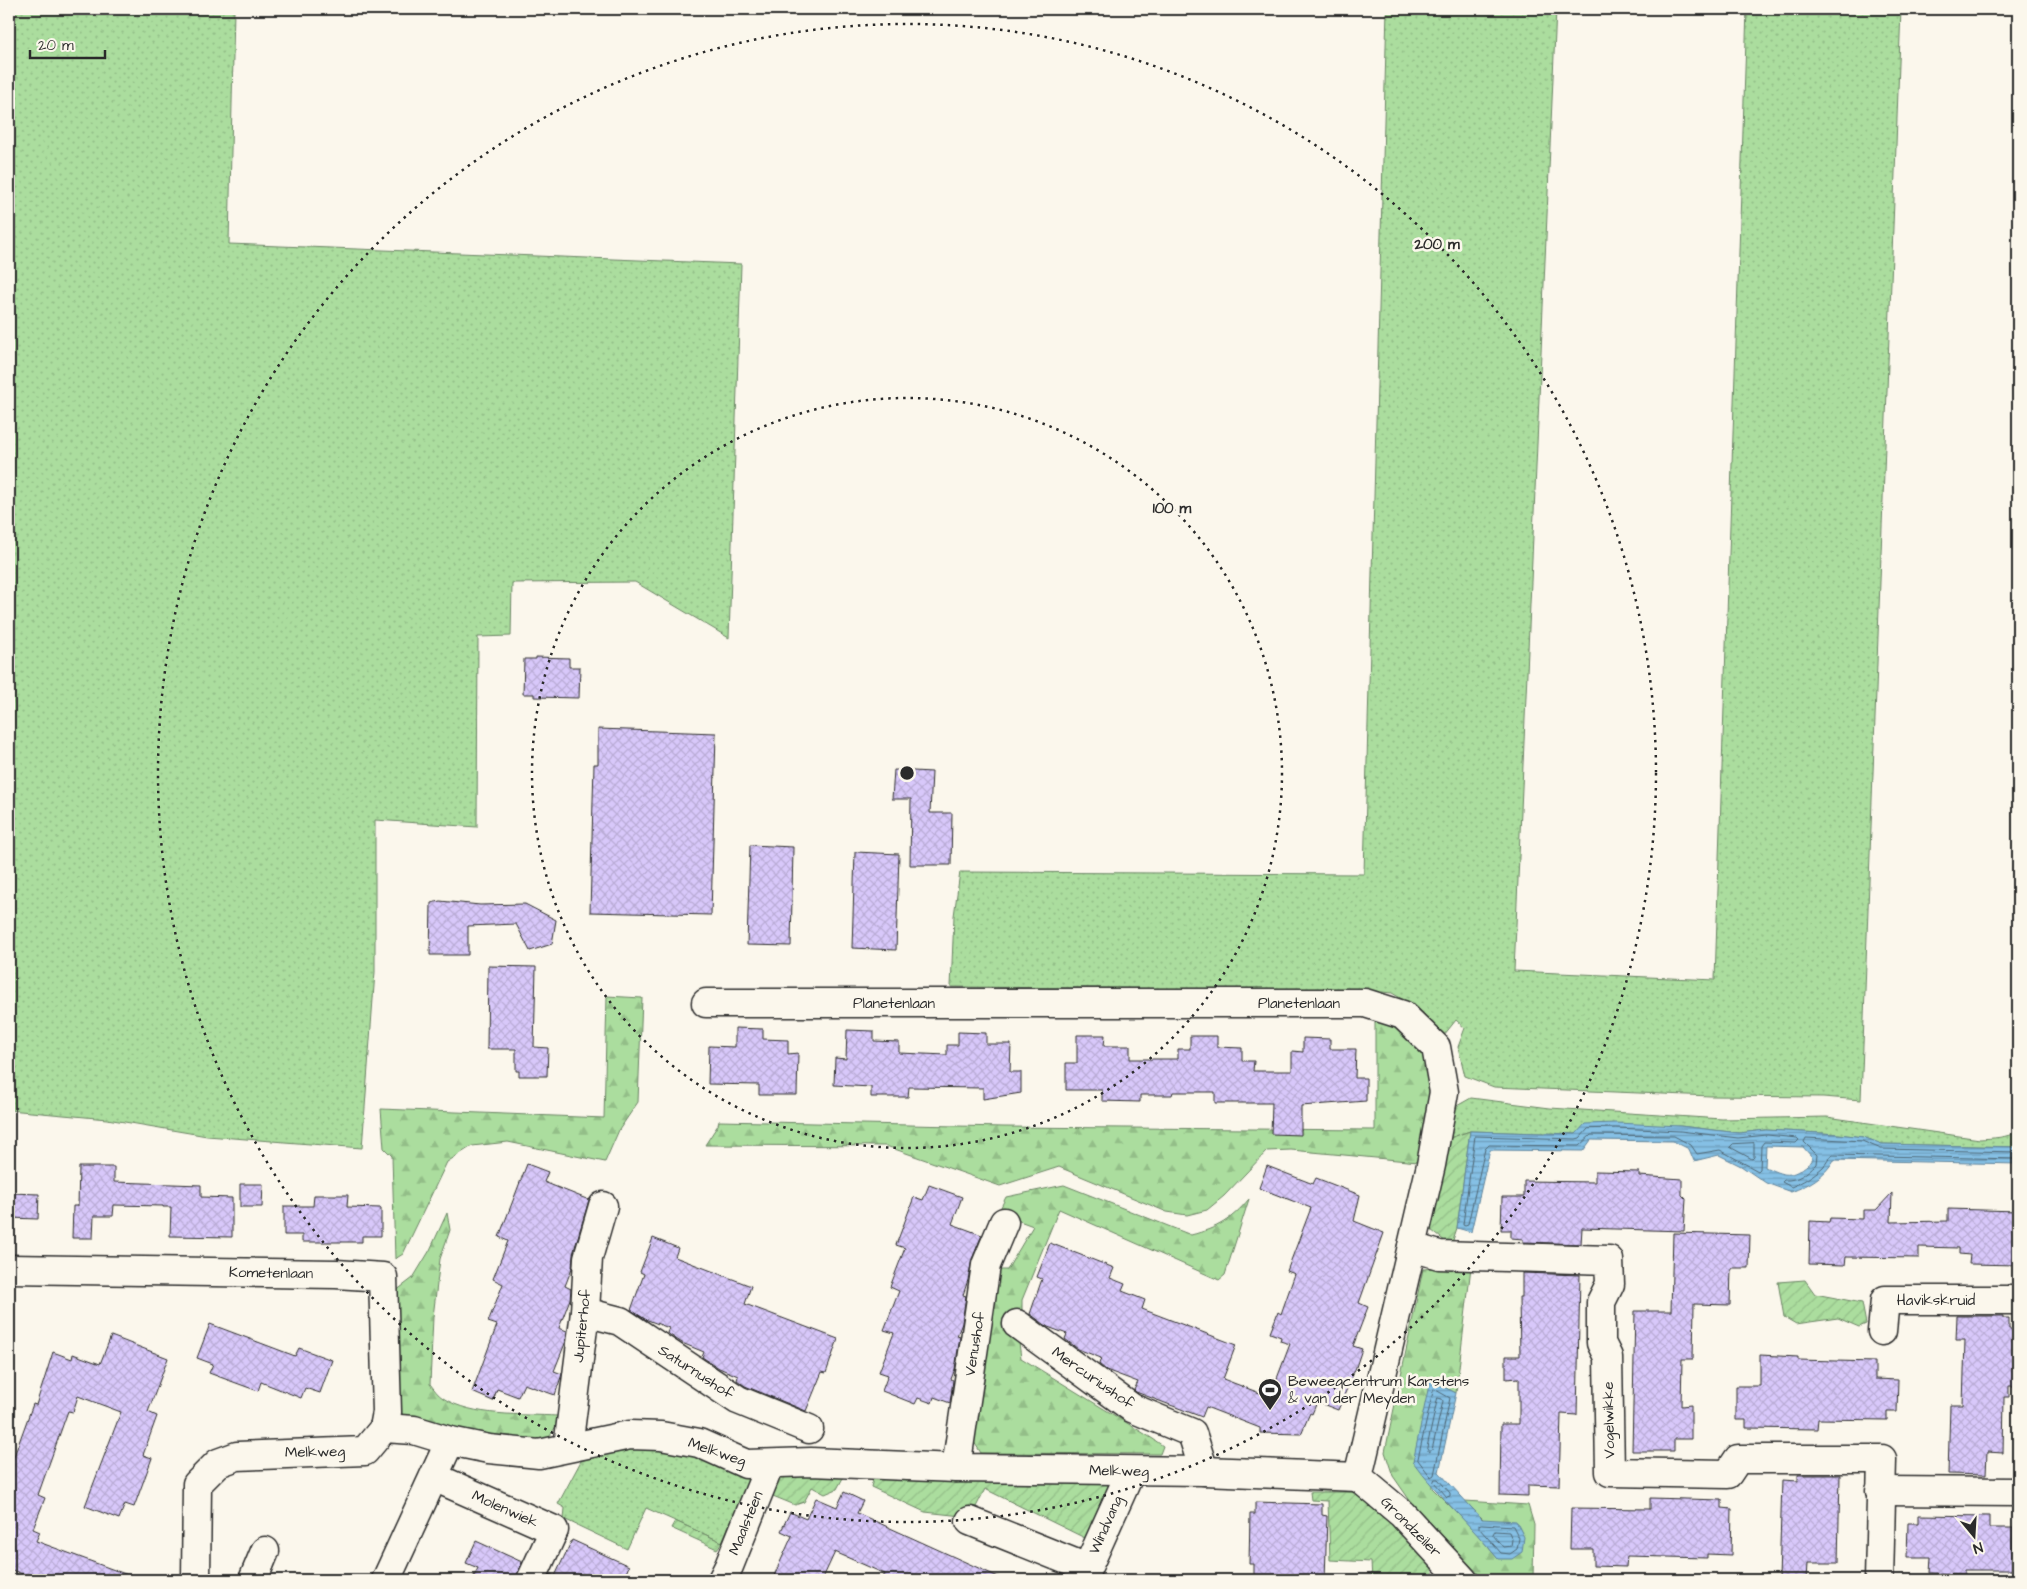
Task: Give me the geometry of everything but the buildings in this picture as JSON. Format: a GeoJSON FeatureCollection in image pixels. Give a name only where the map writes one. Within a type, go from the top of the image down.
{"type":"FeatureCollection","features":[{"type":"Feature","properties":{"kind":"street","name":"Planetenlaan"},"geometry":{"type":"LineString","coordinates":[[706,1003],[1365,1003],[1403,1015],[1436,1047],[1444,1092],[1431,1165],[1358,1477]]}},
{"type":"Feature","properties":{"kind":"street","name":"Jupiterhof"},"geometry":{"type":"LineString","coordinates":[[568,1447],[585,1312],[588,1258],[603,1206]]}},
{"type":"Feature","properties":{"kind":"street","name":"Venushof"},"geometry":{"type":"LineString","coordinates":[[956,1468],[986,1265],[1004,1222]]}},
{"type":"Feature","properties":{"kind":"street","name":"Vogelwikke"},"geometry":{"type":"LineString","coordinates":[[1412,1247],[1439,1255],[1609,1260],[1610,1284],[1601,1302],[1601,1343],[1608,1357],[1610,1472],[1728,1474],[1738,1459],[1882,1459],[1879,1580]]}},
{"type":"Feature","properties":{"kind":"street","name":"Kometenlaan"},"geometry":{"type":"LineString","coordinates":[[9,1269],[327,1274],[382,1277],[387,1412],[384,1428]]}},
{"type":"Feature","properties":{"kind":"street","name":"Havikskruid"},"geometry":{"type":"LineString","coordinates":[[1882,1331],[1885,1300],[2018,1300]]}},
{"type":"Feature","properties":{"kind":"street","name":"Saturnushof"},"geometry":{"type":"LineString","coordinates":[[585,1312],[620,1321],[738,1400],[808,1429]]}},
{"type":"Feature","properties":{"kind":"street","name":"Mercuriushof"},"geometry":{"type":"LineString","coordinates":[[1017,1324],[1132,1408],[1192,1433],[1204,1471]]}},
{"type":"Feature","properties":{"kind":"street","name":"Melkweg"},"geometry":{"type":"LineString","coordinates":[[196,1580],[197,1484],[218,1463],[237,1456],[365,1451],[384,1428],[414,1430],[450,1441],[489,1449],[539,1454],[630,1435],[660,1436],[699,1443],[746,1464],[811,1462],[956,1468],[1204,1471],[1358,1477]]}},
{"type":"Feature","properties":{"kind":"street"},"geometry":{"type":"LineString","coordinates":[[386,1580],[450,1441]]}},
{"type":"Feature","properties":{"kind":"street","name":"Maalsteen"},"geometry":{"type":"LineString","coordinates":[[722,1580],[770,1464]]}},
{"type":"Feature","properties":{"kind":"street","name":"Windvang"},"geometry":{"type":"LineString","coordinates":[[1084,1574],[1131,1471]]}},
{"type":"Feature","properties":{"kind":"street","name":"Molenwiek"},"geometry":{"type":"LineString","coordinates":[[434,1477],[554,1530],[531,1580]]}},
{"type":"Feature","properties":{"kind":"street","name":"Grondzeiler"},"geometry":{"type":"LineString","coordinates":[[1358,1477],[1402,1514],[1463,1580]]}},
{"type":"Feature","properties":{"kind":"street"},"geometry":{"type":"LineString","coordinates":[[1880,1491],[2018,1492]]}},
{"type":"Feature","properties":{"kind":"street"},"geometry":{"type":"LineString","coordinates":[[970,1521],[1084,1574]]}},
{"type":"Feature","properties":{"kind":"street"},"geometry":{"type":"LineString","coordinates":[[253,1580],[265,1551]]}},
{"type":"Feature","properties":{"kind":"green space"},"geometry":{"type":"Polygon","coordinates":[[[9,9],[234,9],[229,244],[741,264],[729,638],[635,582],[512,583],[511,636],[478,637],[477,827],[375,820],[375,972],[362,1148],[207,1136],[107,1119],[9,1110],[9,9]]]}},
{"type":"Feature","properties":{"kind":"green space"},"geometry":{"type":"Polygon","coordinates":[[[1387,9],[1556,9],[1514,971],[1715,980],[1747,9],[1901,9],[1861,1100],[1823,1097],[1711,1096],[1494,1087],[1465,1076],[1458,1047],[1465,1028],[1456,1020],[1444,1035],[1419,1009],[1392,993],[1363,990],[951,987],[954,916],[960,872],[1364,874],[1387,9]]]}},
{"type":"Feature","properties":{"kind":"green space"},"geometry":{"type":"Polygon","coordinates":[[[607,996],[642,998],[638,1102],[619,1130],[605,1162],[508,1142],[472,1146],[447,1162],[403,1254],[395,1259],[392,1156],[384,1148],[381,1109],[604,1118],[607,996]]]}},
{"type":"Feature","properties":{"kind":"green space"},"geometry":{"type":"Polygon","coordinates":[[[1375,1021],[1382,1021],[1407,1035],[1426,1059],[1433,1082],[1418,1162],[1291,1150],[1267,1151],[1224,1196],[1207,1210],[1187,1215],[1167,1212],[1059,1167],[1000,1186],[886,1146],[705,1145],[719,1121],[1004,1127],[1375,1130],[1375,1021]]]}},
{"type":"Feature","properties":{"kind":"green space"},"geometry":{"type":"Polygon","coordinates":[[[1471,1098],[1550,1108],[1722,1119],[1827,1117],[1980,1139],[2005,1136],[2018,1131],[2018,1147],[1881,1144],[1863,1137],[1838,1134],[1766,1130],[1739,1133],[1680,1126],[1576,1134],[1470,1131],[1447,1139],[1455,1107],[1471,1098]]]}},
{"type":"Feature","properties":{"kind":"green space"},"geometry":{"type":"Polygon","coordinates":[[[1470,1131],[1457,1228],[1451,1246],[1431,1230],[1447,1139],[1470,1131]]]}},
{"type":"Feature","properties":{"kind":"green space"},"geometry":{"type":"Polygon","coordinates":[[[1064,1185],[1191,1235],[1209,1229],[1230,1218],[1249,1199],[1225,1275],[1219,1280],[1059,1209],[1022,1300],[1022,1318],[1028,1330],[1019,1343],[1021,1358],[1153,1439],[1163,1446],[1160,1454],[981,1453],[974,1442],[974,1405],[992,1270],[1007,1270],[1033,1226],[998,1213],[1006,1197],[1064,1185]]]}},
{"type":"Feature","properties":{"kind":"green space"},"geometry":{"type":"Polygon","coordinates":[[[447,1213],[450,1230],[440,1259],[433,1317],[430,1384],[443,1398],[468,1409],[483,1412],[557,1416],[556,1426],[547,1441],[494,1440],[405,1419],[399,1409],[396,1291],[413,1278],[430,1250],[447,1213]]]}},
{"type":"Feature","properties":{"kind":"green space"},"geometry":{"type":"Polygon","coordinates":[[[1471,1267],[1456,1393],[1430,1380],[1432,1488],[1474,1530],[1498,1559],[1483,1519],[1465,1501],[1528,1505],[1534,1525],[1533,1580],[1484,1580],[1411,1502],[1393,1476],[1385,1452],[1423,1269],[1471,1267]]]}},
{"type":"Feature","properties":{"kind":"green space"},"geometry":{"type":"Polygon","coordinates":[[[1805,1280],[1815,1294],[1862,1303],[1866,1324],[1859,1327],[1838,1318],[1796,1324],[1784,1317],[1778,1282],[1805,1280]]]}},
{"type":"Feature","properties":{"kind":"green space"},"geometry":{"type":"Polygon","coordinates":[[[651,1448],[698,1456],[754,1478],[741,1498],[722,1542],[646,1508],[627,1549],[564,1519],[565,1508],[558,1504],[581,1461],[609,1452],[651,1448]]]}},
{"type":"Feature","properties":{"kind":"green space"},"geometry":{"type":"Polygon","coordinates":[[[782,1475],[844,1476],[837,1489],[825,1494],[812,1487],[804,1502],[795,1505],[768,1494],[782,1475]]]}},
{"type":"Feature","properties":{"kind":"green space"},"geometry":{"type":"Polygon","coordinates":[[[874,1475],[1108,1484],[1111,1493],[1089,1540],[985,1489],[971,1517],[925,1512],[871,1487],[874,1475]]]}},
{"type":"Feature","properties":{"kind":"green space"},"geometry":{"type":"Polygon","coordinates":[[[1310,1492],[1358,1492],[1382,1511],[1429,1558],[1435,1580],[1372,1580],[1371,1562],[1330,1560],[1328,1501],[1311,1500],[1310,1492]]]}},
{"type":"Feature","properties":{"kind":"green space"},"geometry":{"type":"Polygon","coordinates":[[[675,1521],[722,1542],[717,1549],[671,1528],[675,1521]]]}},
{"type":"Feature","properties":{"kind":"water"},"geometry":{"type":"Polygon","coordinates":[[[1616,1123],[1680,1126],[1739,1133],[1766,1130],[1838,1134],[1863,1137],[1882,1144],[2018,1147],[2018,1164],[1834,1160],[1816,1180],[1791,1192],[1766,1183],[1741,1166],[1719,1155],[1694,1161],[1689,1149],[1673,1141],[1591,1140],[1583,1151],[1490,1150],[1471,1232],[1457,1228],[1470,1131],[1576,1134],[1585,1124],[1616,1123]],[[1766,1146],[1765,1167],[1779,1173],[1795,1173],[1812,1161],[1812,1157],[1803,1147],[1766,1146]]]}},
{"type":"Feature","properties":{"kind":"water"},"geometry":{"type":"Polygon","coordinates":[[[1430,1380],[1456,1393],[1439,1472],[1482,1519],[1516,1521],[1524,1537],[1522,1552],[1512,1559],[1498,1559],[1413,1462],[1430,1380]]]}},
{"type":"Feature","properties":{"kind":"place","name":"Beweegcentrum Karstens & van der Meyden"},"geometry":{"type":"Point","coordinates":[1270,1411]}}]}
